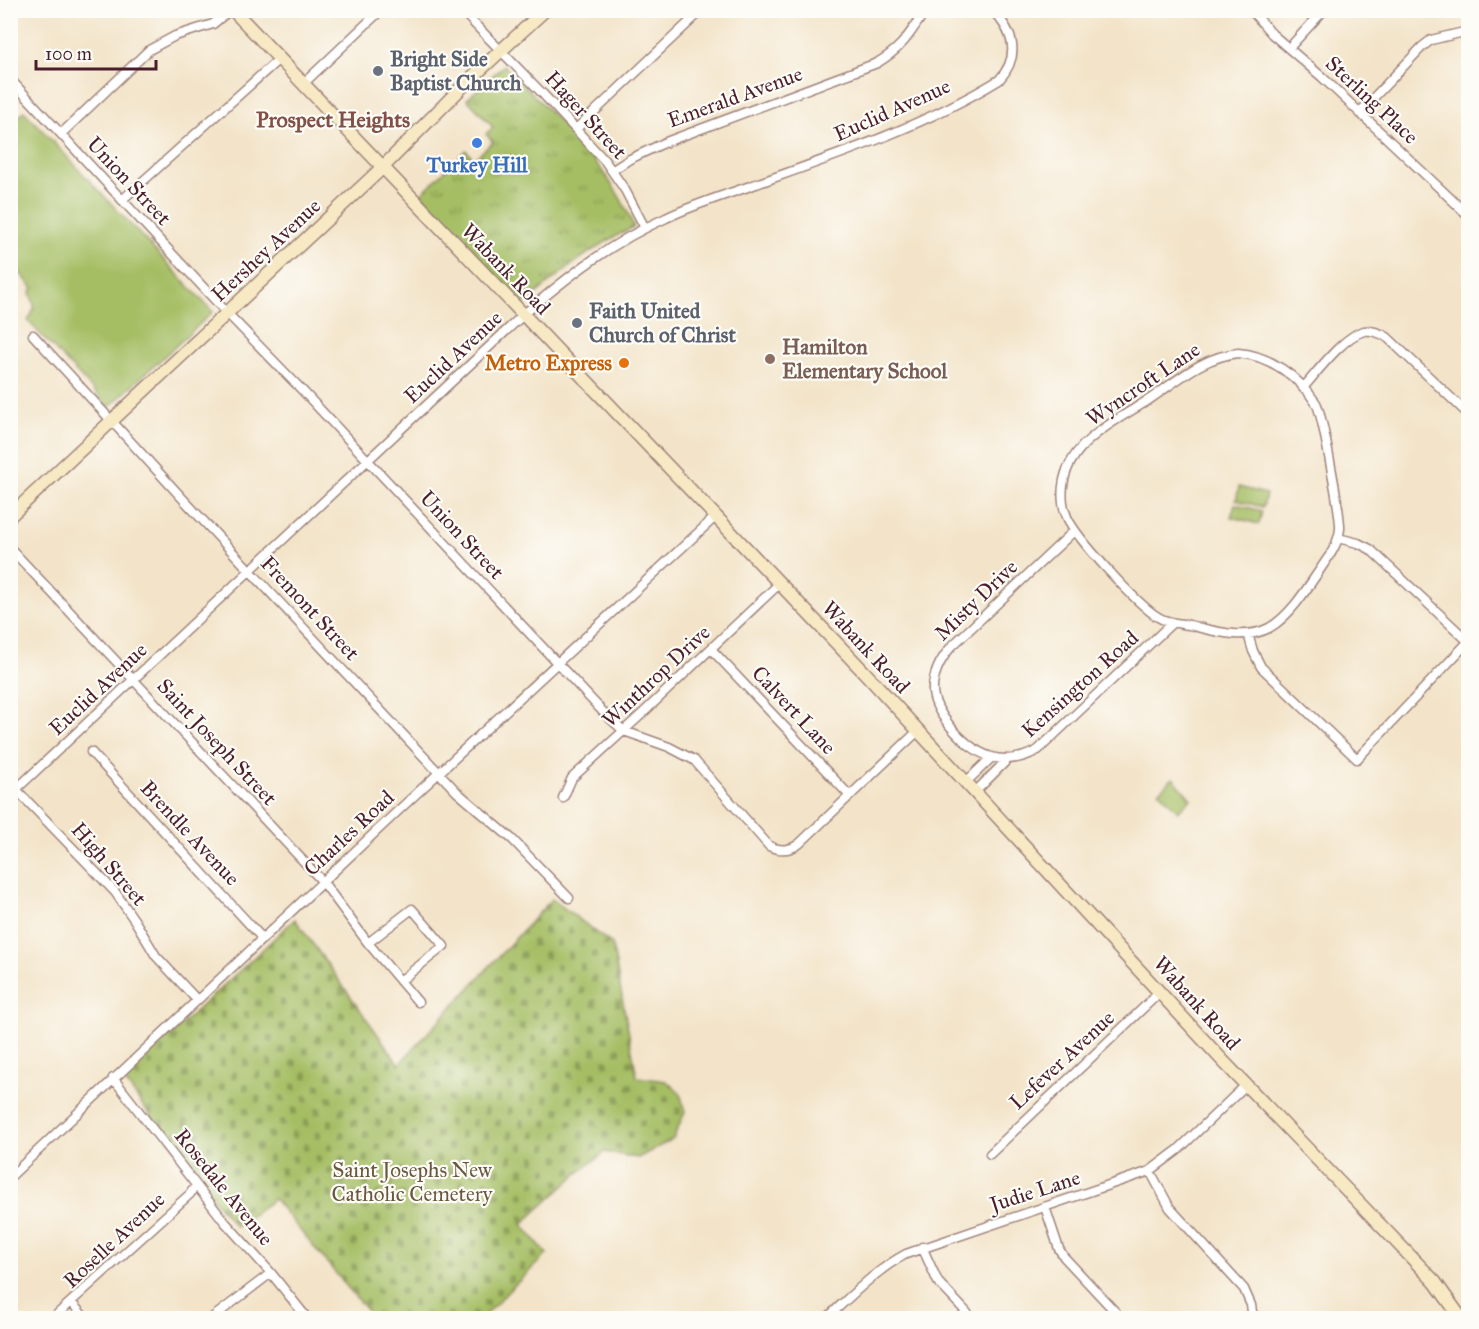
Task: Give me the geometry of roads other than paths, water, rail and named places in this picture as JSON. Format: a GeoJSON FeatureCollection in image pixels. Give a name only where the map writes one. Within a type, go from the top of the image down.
{"type":"FeatureCollection","features":[{"type":"Feature","properties":{"kind":"street","name":"Wabank Road"},"geometry":{"type":"LineString","coordinates":[[232,10],[918,730],[1246,1085],[1435,1282],[1461,1318]]}},
{"type":"Feature","properties":{"kind":"street"},"geometry":{"type":"LineString","coordinates":[[61,134],[149,51],[175,36],[195,32],[213,24],[232,10]]}},
{"type":"Feature","properties":{"kind":"street"},"geometry":{"type":"LineString","coordinates":[[303,84],[381,10]]}},
{"type":"Feature","properties":{"kind":"street","name":"Hager Street"},"geometry":{"type":"LineString","coordinates":[[461,10],[613,170],[645,228]]}},
{"type":"Feature","properties":{"kind":"street","name":"Hershey Avenue"},"geometry":{"type":"LineString","coordinates":[[10,516],[382,168],[545,10]]}},
{"type":"Feature","properties":{"kind":"street"},"geometry":{"type":"LineString","coordinates":[[576,129],[702,10]]}},
{"type":"Feature","properties":{"kind":"street","name":"Emerald Avenue"},"geometry":{"type":"LineString","coordinates":[[613,170],[666,142],[874,65],[888,57],[912,34],[926,10]]}},
{"type":"Feature","properties":{"kind":"street","name":"Euclid Avenue"},"geometry":{"type":"LineString","coordinates":[[13,789],[134,680],[557,285],[589,262],[645,228],[686,209],[878,139],[999,80],[1011,63],[1013,42],[1010,34],[992,10]]}},
{"type":"Feature","properties":{"kind":"street","name":"Sterling Place"},"geometry":{"type":"LineString","coordinates":[[1251,10],[1272,34],[1468,215]]}},
{"type":"Feature","properties":{"kind":"street"},"geometry":{"type":"LineString","coordinates":[[1289,48],[1324,10]]}},
{"type":"Feature","properties":{"kind":"street"},"geometry":{"type":"LineString","coordinates":[[1359,112],[1422,46],[1431,40],[1468,31]]}},
{"type":"Feature","properties":{"kind":"street"},"geometry":{"type":"LineString","coordinates":[[123,200],[279,59]]}},
{"type":"Feature","properties":{"kind":"street","name":"Union Street"},"geometry":{"type":"LineString","coordinates":[[10,79],[605,714],[624,731],[669,747],[694,760],[765,842],[775,849],[789,850],[799,844],[918,730]]}},
{"type":"Feature","properties":{"kind":"street"},"geometry":{"type":"LineString","coordinates":[[1303,388],[1350,338],[1370,331],[1387,337],[1468,414]]}},
{"type":"Feature","properties":{"kind":"street","name":"Fremont Street"},"geometry":{"type":"LineString","coordinates":[[33,334],[111,421],[457,792],[512,839],[569,898]]}},
{"type":"Feature","properties":{"kind":"street","name":"Wyncroft Lane"},"geometry":{"type":"LineString","coordinates":[[1225,354],[1258,356],[1276,365],[1303,388],[1319,410],[1340,518],[1338,538],[1330,555],[1288,611],[1269,628],[1248,634],[1231,634],[1172,623],[1159,618],[1132,596],[1074,531],[1067,518],[1062,495],[1065,475],[1078,451],[1114,422],[1205,361],[1225,354]]}},
{"type":"Feature","properties":{"kind":"street","name":"Charles Road"},"geometry":{"type":"LineString","coordinates":[[10,1176],[714,518]]}},
{"type":"Feature","properties":{"kind":"street","name":"Misty Drive"},"geometry":{"type":"LineString","coordinates":[[991,758],[972,748],[939,711],[933,694],[938,665],[951,647],[1074,531]]}},
{"type":"Feature","properties":{"kind":"street"},"geometry":{"type":"LineString","coordinates":[[1248,634],[1252,651],[1261,667],[1357,759],[1468,641],[1370,549],[1338,538]]}},
{"type":"Feature","properties":{"kind":"street","name":"Saint Joseph Street"},"geometry":{"type":"LineString","coordinates":[[10,548],[323,882],[368,943],[418,1002]]}},
{"type":"Feature","properties":{"kind":"street","name":"Winthrop Drive"},"geometry":{"type":"LineString","coordinates":[[563,798],[572,778],[779,584]]}},
{"type":"Feature","properties":{"kind":"street","name":"Kensington Road"},"geometry":{"type":"LineString","coordinates":[[991,758],[1007,760],[1019,758],[1042,746],[1172,623]]}},
{"type":"Feature","properties":{"kind":"street","name":"Calvert Lane"},"geometry":{"type":"LineString","coordinates":[[711,649],[850,796]]}},
{"type":"Feature","properties":{"kind":"street","name":"Brendle Avenue"},"geometry":{"type":"LineString","coordinates":[[91,752],[263,939]]}},
{"type":"Feature","properties":{"kind":"street"},"geometry":{"type":"LineString","coordinates":[[966,782],[991,758]]}},
{"type":"Feature","properties":{"kind":"street","name":"Kensington Road"},"geometry":{"type":"LineString","coordinates":[[975,792],[1007,760]]}},
{"type":"Feature","properties":{"kind":"street","name":"High Street"},"geometry":{"type":"LineString","coordinates":[[13,789],[115,892],[156,956],[197,1000]]}},
{"type":"Feature","properties":{"kind":"street"},"geometry":{"type":"LineString","coordinates":[[368,943],[412,909],[444,946],[400,981]]}},
{"type":"Feature","properties":{"kind":"street","name":"Lefever Avenue"},"geometry":{"type":"LineString","coordinates":[[990,1154],[1160,992]]}},
{"type":"Feature","properties":{"kind":"street","name":"Rosedale Avenue"},"geometry":{"type":"LineString","coordinates":[[114,1078],[224,1221],[271,1273],[307,1318]]}},
{"type":"Feature","properties":{"kind":"street","name":"Judie Lane"},"geometry":{"type":"LineString","coordinates":[[827,1318],[886,1265],[922,1247],[1150,1171],[1178,1150],[1246,1085]]}},
{"type":"Feature","properties":{"kind":"street"},"geometry":{"type":"LineString","coordinates":[[1150,1171],[1170,1208],[1244,1289],[1251,1305],[1253,1318]]}},
{"type":"Feature","properties":{"kind":"street","name":"Roselle Avenue"},"geometry":{"type":"LineString","coordinates":[[53,1318],[190,1194],[196,1185]]}},
{"type":"Feature","properties":{"kind":"street"},"geometry":{"type":"LineString","coordinates":[[1045,1207],[1059,1249],[1064,1257],[1121,1318]]}},
{"type":"Feature","properties":{"kind":"street"},"geometry":{"type":"LineString","coordinates":[[922,1247],[938,1282],[972,1318]]}},
{"type":"Feature","properties":{"kind":"street"},"geometry":{"type":"LineString","coordinates":[[212,1318],[271,1273]]}},
{"type":"Feature","properties":{"kind":"street"},"geometry":{"type":"LineString","coordinates":[[72,1302],[85,1318]]}},
{"type":"Feature","properties":{"kind":"place","name":"Bright Side Baptist Church"},"geometry":{"type":"Point","coordinates":[378,71]}},
{"type":"Feature","properties":{"kind":"place","name":"Turkey Hill"},"geometry":{"type":"Point","coordinates":[477,143]}},
{"type":"Feature","properties":{"kind":"place","name":"Faith United Church of Christ"},"geometry":{"type":"Point","coordinates":[577,323]}},
{"type":"Feature","properties":{"kind":"place","name":"Hamilton Elementary School"},"geometry":{"type":"Point","coordinates":[770,359]}},
{"type":"Feature","properties":{"kind":"place","name":"Metro Express"},"geometry":{"type":"Point","coordinates":[624,363]}},
{"type":"Feature","properties":{"kind":"district","name":"Prospect Heights"},"geometry":{"type":"Point","coordinates":[333,119]}},
{"type":"Feature","properties":{"kind":"park label","name":"Saint Josephs New Catholic Cemetery"},"geometry":{"type":"Point","coordinates":[412,1182]}}]}
